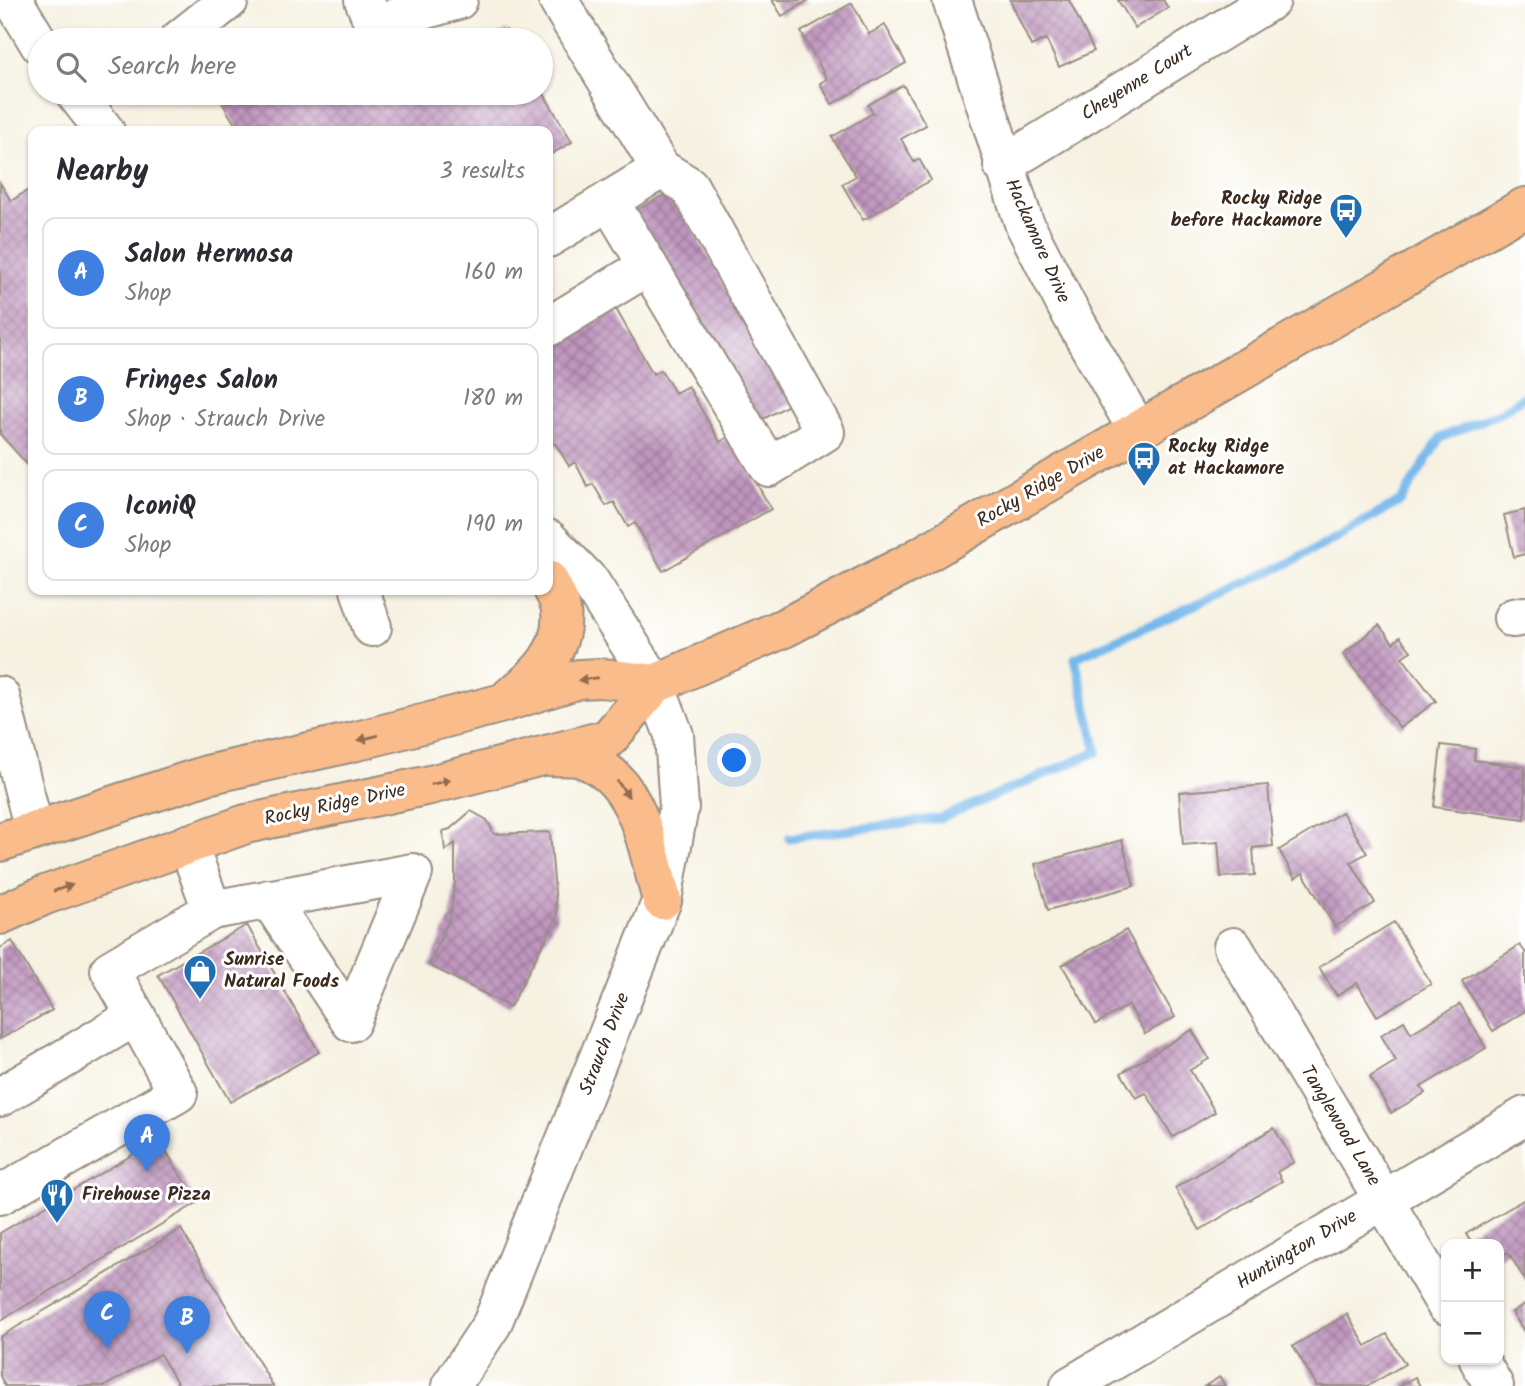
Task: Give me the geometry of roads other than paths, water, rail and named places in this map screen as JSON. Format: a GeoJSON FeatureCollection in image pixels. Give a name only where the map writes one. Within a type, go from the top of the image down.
{"type":"FeatureCollection","features":[{"type":"Feature","properties":{"kind":"main road","name":"Rocky Ridge Drive"},"geometry":{"type":"LineString","coordinates":[[0,915],[45,895],[246,824],[430,785],[608,739],[655,684],[784,628],[909,563],[1525,207]]}},
{"type":"Feature","properties":{"kind":"main road"},"geometry":{"type":"LineString","coordinates":[[499,704],[534,679],[550,661],[556,644],[561,609],[553,591]]}},
{"type":"Feature","properties":{"kind":"main road","name":"Rocky Ridge Drive"},"geometry":{"type":"LineString","coordinates":[[17,836],[207,775],[499,704],[579,679],[601,678],[655,684]]}},
{"type":"Feature","properties":{"kind":"main road"},"geometry":{"type":"LineString","coordinates":[[542,756],[582,758],[614,775],[632,801],[662,900]]}},
{"type":"Feature","properties":{"kind":"street"},"geometry":{"type":"LineString","coordinates":[[13,0],[30,28]]}},
{"type":"Feature","properties":{"kind":"street"},"geometry":{"type":"LineString","coordinates":[[194,28],[229,0]]}},
{"type":"Feature","properties":{"kind":"street"},"geometry":{"type":"LineString","coordinates":[[364,0],[374,24],[458,0]]}},
{"type":"Feature","properties":{"kind":"street"},"geometry":{"type":"LineString","coordinates":[[558,0],[661,169],[689,186],[825,432],[769,467],[609,201]]}},
{"type":"Feature","properties":{"kind":"street","name":"Hackamore Drive"},"geometry":{"type":"LineString","coordinates":[[952,0],[1003,165],[1024,223],[1060,293],[1138,430]]}},
{"type":"Feature","properties":{"kind":"street","name":"Cheyenne Court"},"geometry":{"type":"LineString","coordinates":[[1003,165],[1271,0]]}},
{"type":"Feature","properties":{"kind":"street"},"geometry":{"type":"LineString","coordinates":[[553,234],[661,169]]}},
{"type":"Feature","properties":{"kind":"street"},"geometry":{"type":"LineString","coordinates":[[553,324],[648,266]]}},
{"type":"Feature","properties":{"kind":"street","name":"Strauch Drive"},"geometry":{"type":"LineString","coordinates":[[451,1386],[492,1324],[662,900],[679,807],[674,735],[655,684],[590,582],[553,545]]}},
{"type":"Feature","properties":{"kind":"street"},"geometry":{"type":"LineString","coordinates":[[361,595],[372,627]]}},
{"type":"Feature","properties":{"kind":"street"},"geometry":{"type":"LineString","coordinates":[[0,696],[17,836]]}},
{"type":"Feature","properties":{"kind":"street"},"geometry":{"type":"LineString","coordinates":[[188,844],[212,909]]}},
{"type":"Feature","properties":{"kind":"street"},"geometry":{"type":"LineString","coordinates":[[0,1195],[178,1093],[110,970],[212,909],[268,900]]}},
{"type":"Feature","properties":{"kind":"street","name":"Tanglewood Lane"},"geometry":{"type":"LineString","coordinates":[[1233,947],[1444,1302]]}},
{"type":"Feature","properties":{"kind":"street"},"geometry":{"type":"LineString","coordinates":[[0,1097],[136,1016]]}},
{"type":"Feature","properties":{"kind":"street","name":"Huntington Drive"},"geometry":{"type":"LineString","coordinates":[[1070,1386],[1525,1116]]}},
{"type":"Feature","properties":{"kind":"street"},"geometry":{"type":"LineString","coordinates":[[1482,1365],[1494,1386]]}},
{"type":"Feature","properties":{"kind":"waterway"},"geometry":{"type":"LineString","coordinates":[[789,838],[941,818],[1097,752],[1075,658],[1296,560],[1401,501],[1440,438],[1502,412],[1525,396]]}},
{"type":"Feature","properties":{"kind":"place","name":"Rocky Ridge before Hackamore"},"geometry":{"type":"Point","coordinates":[1346,240]}},
{"type":"Feature","properties":{"kind":"place","name":"Rocky Ridge at Hackamore"},"geometry":{"type":"Point","coordinates":[1144,488]}},
{"type":"Feature","properties":{"kind":"place","name":"Sunrise Natural Foods"},"geometry":{"type":"Point","coordinates":[200,1001]}},
{"type":"Feature","properties":{"kind":"place","name":"Salon Hermosa"},"geometry":{"type":"Point","coordinates":[147,1172]}},
{"type":"Feature","properties":{"kind":"place","name":"Firehouse Pizza"},"geometry":{"type":"Point","coordinates":[57,1225]}},
{"type":"Feature","properties":{"kind":"place","name":"IconiQ"},"geometry":{"type":"Point","coordinates":[107,1349]}},
{"type":"Feature","properties":{"kind":"place","name":"Fringes Salon"},"geometry":{"type":"Point","coordinates":[187,1354]}}]}
